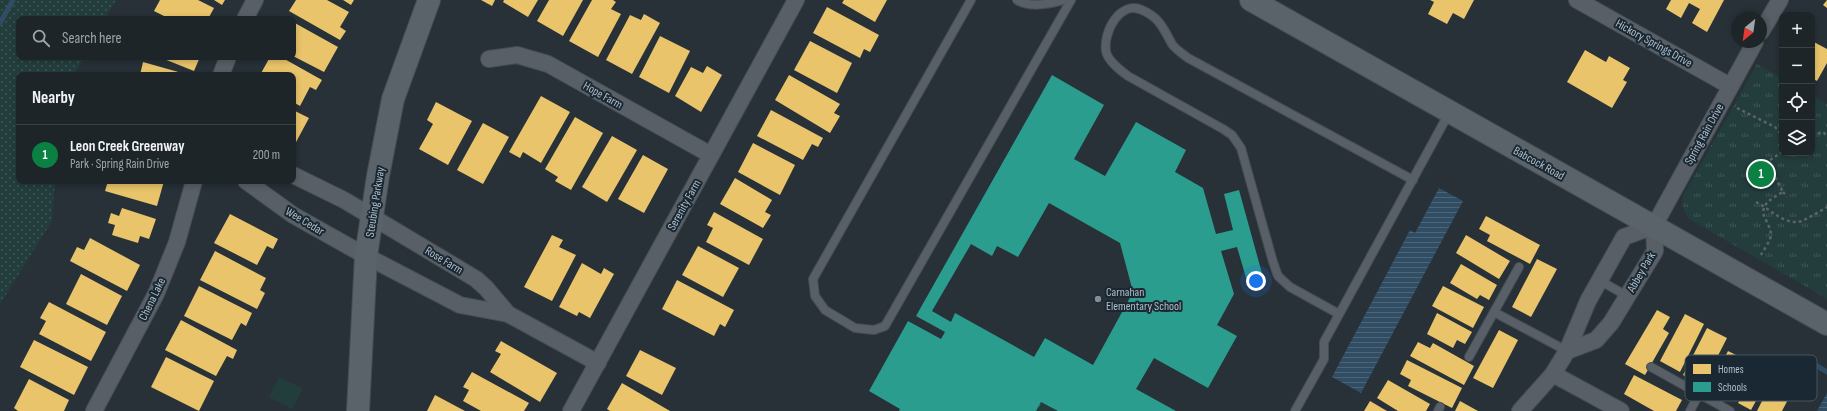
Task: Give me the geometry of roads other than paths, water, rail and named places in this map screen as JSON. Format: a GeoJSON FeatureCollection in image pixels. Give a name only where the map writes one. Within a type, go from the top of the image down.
{"type":"FeatureCollection","features":[{"type":"Feature","properties":{"kind":"main road","name":"Steubing Parkway"},"geometry":{"type":"LineString","coordinates":[[358,411],[366,256],[372,216],[393,99],[429,0]]}},
{"type":"Feature","properties":{"kind":"main road","name":"Babcock Road"},"geometry":{"type":"LineString","coordinates":[[1251,0],[1827,324]]}},
{"type":"Feature","properties":{"kind":"street"},"geometry":{"type":"LineString","coordinates":[[247,16],[255,0]]}},
{"type":"Feature","properties":{"kind":"street","name":"Serenity Farm"},"geometry":{"type":"LineString","coordinates":[[571,411],[796,0]]}},
{"type":"Feature","properties":{"kind":"street","name":"Hickory Springs Drive"},"geometry":{"type":"LineString","coordinates":[[1577,0],[1730,86]]}},
{"type":"Feature","properties":{"kind":"street"},"geometry":{"type":"LineString","coordinates":[[1767,22],[1780,0]]}},
{"type":"Feature","properties":{"kind":"street","name":"Spring Rain Drive"},"geometry":{"type":"LineString","coordinates":[[1654,226],[1752,48]]}},
{"type":"Feature","properties":{"kind":"street","name":"Hope Farm"},"geometry":{"type":"LineString","coordinates":[[489,59],[517,55],[548,64],[711,156]]}},
{"type":"Feature","properties":{"kind":"street"},"geometry":{"type":"LineString","coordinates":[[222,72],[227,60]]}},
{"type":"Feature","properties":{"kind":"street"},"geometry":{"type":"LineString","coordinates":[[296,176],[344,200],[372,216]]}},
{"type":"Feature","properties":{"kind":"street","name":"Chena Lake"},"geometry":{"type":"LineString","coordinates":[[94,411],[156,294],[177,242],[193,184]]}},
{"type":"Feature","properties":{"kind":"street","name":"Wee Cedar"},"geometry":{"type":"LineString","coordinates":[[250,184],[293,215],[366,256]]}},
{"type":"Feature","properties":{"kind":"street","name":"Rose Farm"},"geometry":{"type":"LineString","coordinates":[[372,216],[476,279],[486,288],[508,314]]}},
{"type":"Feature","properties":{"kind":"street"},"geometry":{"type":"LineString","coordinates":[[1520,411],[1553,374],[1567,351],[1588,300],[1624,237],[1654,226]]}},
{"type":"Feature","properties":{"kind":"street","name":"Abbey Park"},"geometry":{"type":"LineString","coordinates":[[1567,351],[1596,340],[1611,322],[1655,251],[1654,226]]}},
{"type":"Feature","properties":{"kind":"street","name":"Rose Farm"},"geometry":{"type":"LineString","coordinates":[[366,256],[460,306],[508,314],[598,363]]}},
{"type":"Feature","properties":{"kind":"street"},"geometry":{"type":"LineString","coordinates":[[1553,374],[1621,411]]}},
{"type":"Feature","properties":{"kind":"lane"},"geometry":{"type":"LineString","coordinates":[[971,0],[813,279],[816,296],[825,310],[856,328],[874,330],[885,326],[1071,0]]}},
{"type":"Feature","properties":{"kind":"lane"},"geometry":{"type":"LineString","coordinates":[[1017,0],[1022,3],[1048,4],[1064,0]]}},
{"type":"Feature","properties":{"kind":"lane"},"geometry":{"type":"LineString","coordinates":[[1339,314],[1290,287],[1278,276],[1272,262],[1241,148],[1232,135],[1223,128],[1128,76],[1117,68],[1106,52],[1106,34],[1113,21],[1122,13],[1132,9],[1141,9],[1158,20],[1167,31],[1173,45],[1188,58],[1413,180]]}},
{"type":"Feature","properties":{"kind":"lane"},"geometry":{"type":"LineString","coordinates":[[1295,411],[1324,359],[1324,342],[1450,113]]}},
{"type":"Feature","properties":{"kind":"lane"},"geometry":{"type":"LineString","coordinates":[[1469,357],[1519,267]]}},
{"type":"Feature","properties":{"kind":"lane"},"geometry":{"type":"LineString","coordinates":[[1599,280],[1627,296]]}},
{"type":"Feature","properties":{"kind":"lane"},"geometry":{"type":"LineString","coordinates":[[1494,312],[1567,351]]}},
{"type":"Feature","properties":{"kind":"lane"},"geometry":{"type":"LineString","coordinates":[[1651,367],[1685,386]]}},
{"type":"Feature","properties":{"kind":"lane"},"geometry":{"type":"LineString","coordinates":[[1690,411],[1695,401]]}},
{"type":"Feature","properties":{"kind":"lane"},"geometry":{"type":"LineString","coordinates":[[1712,401],[1730,411]]}},
{"type":"Feature","properties":{"kind":"water"},"geometry":{"type":"Polygon","coordinates":[[[1439,188],[1463,201],[1361,393],[1332,377],[1410,230],[1415,233],[1439,188]]]}},
{"type":"Feature","properties":{"kind":"water"},"geometry":{"type":"Polygon","coordinates":[[[1827,393],[1827,411],[1817,411],[1827,393]]]}},
{"type":"Feature","properties":{"kind":"waterway"},"geometry":{"type":"LineString","coordinates":[[0,23],[13,0]]}},
{"type":"Feature","properties":{"kind":"waterway"},"geometry":{"type":"LineString","coordinates":[[1817,366],[1827,372]]}},
{"type":"Feature","properties":{"kind":"place","name":"Leon Creek Greenway"},"geometry":{"type":"Point","coordinates":[1761,174]}},
{"type":"Feature","properties":{"kind":"place","name":"Carnahan Elementary School"},"geometry":{"type":"Point","coordinates":[1098,299]}}]}
